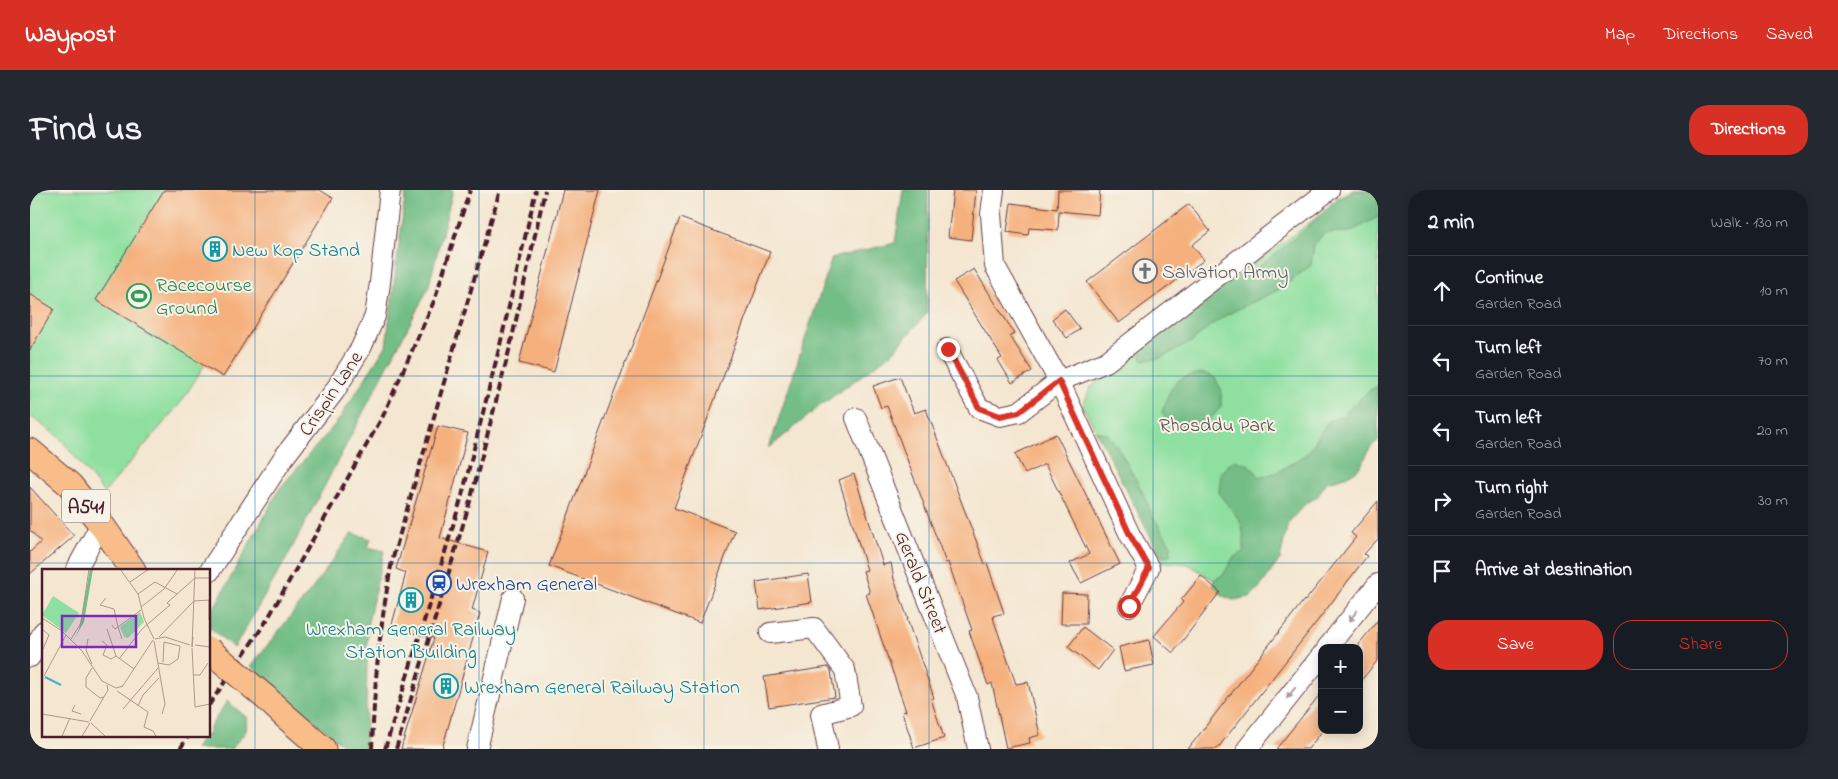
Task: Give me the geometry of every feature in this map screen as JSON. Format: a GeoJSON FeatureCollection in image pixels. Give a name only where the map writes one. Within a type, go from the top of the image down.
{"type":"FeatureCollection","features":[{"type":"Feature","properties":{"kind":"main road","name":"A541"},"geometry":{"type":"LineString","coordinates":[[30,451],[70,485],[131,569]]}},
{"type":"Feature","properties":{"kind":"main road"},"geometry":{"type":"LineString","coordinates":[[210,651],[265,696],[323,749]]}},
{"type":"Feature","properties":{"kind":"street","name":"Crispin Lane"},"geometry":{"type":"LineString","coordinates":[[210,570],[284,458],[334,392],[361,348],[375,316],[390,190]]}},
{"type":"Feature","properties":{"kind":"street"},"geometry":{"type":"LineString","coordinates":[[994,190],[991,214],[995,266],[1059,381],[1130,535],[1149,568],[1129,606]]}},
{"type":"Feature","properties":{"kind":"street"},"geometry":{"type":"LineString","coordinates":[[948,349],[979,408],[1000,416],[1019,412],[1059,381],[1106,362],[1329,190]]}},
{"type":"Feature","properties":{"kind":"street","name":"Gerald Street"},"geometry":{"type":"LineString","coordinates":[[856,418],[967,696],[978,749]]}},
{"type":"Feature","properties":{"kind":"street"},"geometry":{"type":"LineString","coordinates":[[77,569],[100,524]]}},
{"type":"Feature","properties":{"kind":"street"},"geometry":{"type":"LineString","coordinates":[[1330,644],[1378,584]]}},
{"type":"Feature","properties":{"kind":"street"},"geometry":{"type":"LineString","coordinates":[[476,749],[513,598]]}},
{"type":"Feature","properties":{"kind":"street"},"geometry":{"type":"LineString","coordinates":[[770,633],[814,628],[845,670],[851,706],[821,714],[828,749]]}},
{"type":"Feature","properties":{"kind":"street"},"geometry":{"type":"LineString","coordinates":[[30,657],[42,635]]}},
{"type":"Feature","properties":{"kind":"street"},"geometry":{"type":"LineString","coordinates":[[1247,749],[1318,660]]}},
{"type":"Feature","properties":{"kind":"green space","name":"Racecourse Ground"},"geometry":{"type":"Polygon","coordinates":[[[30,190],[314,190],[182,401],[104,493],[60,438],[30,416],[30,190]]]}},
{"type":"Feature","properties":{"kind":"green space"},"geometry":{"type":"Polygon","coordinates":[[[406,190],[453,190],[428,289],[284,563],[234,648],[210,628],[210,615],[280,488],[338,421],[386,346],[406,190]]]}},
{"type":"Feature","properties":{"kind":"green space"},"geometry":{"type":"Polygon","coordinates":[[[903,190],[928,190],[927,313],[892,353],[820,406],[769,448],[832,258],[895,243],[903,190]]]}},
{"type":"Feature","properties":{"kind":"green space","name":"Rhosddu Park"},"geometry":{"type":"Polygon","coordinates":[[[1353,190],[1378,190],[1378,412],[1230,590],[1188,564],[1164,562],[1083,406],[1090,388],[1353,190]]]}},
{"type":"Feature","properties":{"kind":"green space"},"geometry":{"type":"Polygon","coordinates":[[[1355,190],[1378,190],[1378,217],[1350,232],[1324,233],[1314,245],[1311,265],[1282,288],[1228,314],[1211,325],[1192,342],[1158,359],[1142,360],[1139,351],[1140,344],[1233,277],[1259,267],[1307,228],[1336,199],[1355,190]]]}},
{"type":"Feature","properties":{"kind":"green space"},"geometry":{"type":"Polygon","coordinates":[[[1204,373],[1215,378],[1221,389],[1221,407],[1210,419],[1186,426],[1167,421],[1162,412],[1175,384],[1185,377],[1204,373]]]}},
{"type":"Feature","properties":{"kind":"green space"},"geometry":{"type":"Polygon","coordinates":[[[1378,386],[1378,441],[1370,449],[1359,468],[1351,474],[1326,482],[1318,496],[1304,505],[1288,523],[1280,559],[1261,586],[1250,597],[1233,600],[1221,595],[1213,585],[1214,580],[1224,574],[1233,558],[1244,551],[1241,522],[1219,493],[1221,473],[1233,460],[1249,465],[1260,477],[1276,473],[1308,453],[1328,421],[1342,416],[1367,392],[1378,386]]]}},
{"type":"Feature","properties":{"kind":"green space"},"geometry":{"type":"Polygon","coordinates":[[[1096,431],[1108,434],[1120,451],[1141,489],[1152,515],[1171,545],[1170,555],[1165,557],[1159,553],[1096,431]]]}},
{"type":"Feature","properties":{"kind":"green space"},"geometry":{"type":"Polygon","coordinates":[[[352,533],[371,539],[368,547],[384,551],[368,622],[365,749],[347,749],[251,666],[312,589],[352,533]]]}},
{"type":"Feature","properties":{"kind":"green space"},"geometry":{"type":"Polygon","coordinates":[[[227,701],[247,718],[246,731],[231,749],[195,749],[203,736],[210,736],[210,727],[227,701]]]}},
{"type":"Feature","properties":{"kind":"building","name":"New Kop Stand"},"geometry":{"type":"Polygon","coordinates":[[[164,190],[320,190],[333,198],[223,377],[96,300],[164,190]]]}},
{"type":"Feature","properties":{"kind":"building"},"geometry":{"type":"Polygon","coordinates":[[[563,190],[600,190],[554,372],[519,363],[563,190]]]}},
{"type":"Feature","properties":{"kind":"building"},"geometry":{"type":"Polygon","coordinates":[[[953,190],[976,190],[971,240],[948,237],[953,190]]]}},
{"type":"Feature","properties":{"kind":"building"},"geometry":{"type":"Polygon","coordinates":[[[1058,190],[1100,190],[1098,215],[1059,211],[1058,230],[1029,228],[1028,235],[1007,232],[1011,203],[1057,209],[1058,190]]]}},
{"type":"Feature","properties":{"kind":"building","name":"Salvation Army"},"geometry":{"type":"Polygon","coordinates":[[[1189,204],[1210,231],[1192,245],[1204,260],[1119,323],[1087,282],[1189,204]]]}},
{"type":"Feature","properties":{"kind":"building"},"geometry":{"type":"Polygon","coordinates":[[[680,218],[770,252],[674,508],[735,531],[700,623],[549,566],[680,218]]]}},
{"type":"Feature","properties":{"kind":"building"},"geometry":{"type":"Polygon","coordinates":[[[974,269],[1014,333],[1010,336],[1032,371],[1012,383],[998,360],[1002,358],[954,281],[974,269]]]}},
{"type":"Feature","properties":{"kind":"building"},"geometry":{"type":"Polygon","coordinates":[[[30,294],[54,309],[30,350],[30,294]]]}},
{"type":"Feature","properties":{"kind":"building"},"geometry":{"type":"Polygon","coordinates":[[[1065,309],[1080,329],[1067,338],[1052,319],[1065,309]]]}},
{"type":"Feature","properties":{"kind":"building"},"geometry":{"type":"Polygon","coordinates":[[[900,377],[914,413],[926,409],[985,564],[987,563],[1004,613],[993,616],[994,621],[1016,684],[1028,682],[1040,735],[1029,738],[1030,743],[1006,748],[992,683],[988,685],[969,631],[972,630],[948,562],[946,563],[887,406],[881,408],[873,386],[900,377]]]}},
{"type":"Feature","properties":{"kind":"building","name":"Wrexham General Railway Station Building"},"geometry":{"type":"Polygon","coordinates":[[[438,426],[468,433],[440,538],[488,552],[472,610],[480,613],[442,749],[401,749],[434,638],[391,628],[406,573],[396,569],[438,426]]]}},
{"type":"Feature","properties":{"kind":"building"},"geometry":{"type":"Polygon","coordinates":[[[1056,434],[1120,564],[1081,583],[1070,563],[1089,554],[1045,464],[1025,474],[1015,454],[1056,434]]]}},
{"type":"Feature","properties":{"kind":"building"},"geometry":{"type":"Polygon","coordinates":[[[854,474],[883,565],[891,563],[894,579],[934,698],[931,699],[944,738],[914,748],[902,712],[906,711],[866,594],[870,593],[863,571],[867,570],[839,480],[854,474]]]}},
{"type":"Feature","properties":{"kind":"building"},"geometry":{"type":"Polygon","coordinates":[[[30,487],[74,536],[30,574],[30,552],[41,542],[30,530],[30,487]]]}},
{"type":"Feature","properties":{"kind":"building"},"geometry":{"type":"Polygon","coordinates":[[[1378,501],[1378,539],[1364,554],[1367,556],[1322,615],[1217,749],[1188,749],[1304,600],[1356,537],[1351,533],[1378,501]]]}},
{"type":"Feature","properties":{"kind":"building"},"geometry":{"type":"Polygon","coordinates":[[[808,574],[812,602],[760,610],[756,582],[808,574]]]}},
{"type":"Feature","properties":{"kind":"building"},"geometry":{"type":"Polygon","coordinates":[[[1201,576],[1220,592],[1173,653],[1154,636],[1183,602],[1181,600],[1201,576]]]}},
{"type":"Feature","properties":{"kind":"building"},"geometry":{"type":"Polygon","coordinates":[[[1062,593],[1087,594],[1086,624],[1061,624],[1062,593]]]}},
{"type":"Feature","properties":{"kind":"building"},"geometry":{"type":"Polygon","coordinates":[[[1378,620],[1378,660],[1363,678],[1363,644],[1359,644],[1378,620]]]}},
{"type":"Feature","properties":{"kind":"building"},"geometry":{"type":"Polygon","coordinates":[[[1083,627],[1113,650],[1098,670],[1068,647],[1083,627]]]}},
{"type":"Feature","properties":{"kind":"building"},"geometry":{"type":"Polygon","coordinates":[[[1149,640],[1154,665],[1124,671],[1119,647],[1149,640]]]}},
{"type":"Feature","properties":{"kind":"building"},"geometry":{"type":"Polygon","coordinates":[[[828,667],[831,671],[835,697],[769,707],[764,677],[828,667]]]}},
{"type":"Feature","properties":{"kind":"building"},"geometry":{"type":"Polygon","coordinates":[[[1318,697],[1318,734],[1320,734],[1308,749],[1276,749],[1318,697]]]}},
{"type":"Feature","properties":{"kind":"railway"},"geometry":{"type":"LineString","coordinates":[[210,704],[267,620],[383,416],[434,301],[470,190]]}},
{"type":"Feature","properties":{"kind":"railway"},"geometry":{"type":"LineString","coordinates":[[372,749],[378,655],[392,561],[500,190]]}},
{"type":"Feature","properties":{"kind":"railway"},"geometry":{"type":"LineString","coordinates":[[385,749],[462,496],[536,190]]}},
{"type":"Feature","properties":{"kind":"railway"},"geometry":{"type":"LineString","coordinates":[[396,749],[471,498],[510,347],[545,190]]}},
{"type":"Feature","properties":{"kind":"railway"},"geometry":{"type":"LineString","coordinates":[[180,749],[188,736]]}},
{"type":"Feature","properties":{"kind":"place","name":"New Kop Stand"},"geometry":{"type":"Point","coordinates":[215,249]}},
{"type":"Feature","properties":{"kind":"place","name":"Salvation Army"},"geometry":{"type":"Point","coordinates":[1145,271]}},
{"type":"Feature","properties":{"kind":"place","name":"Racecourse Ground"},"geometry":{"type":"Point","coordinates":[139,296]}},
{"type":"Feature","properties":{"kind":"place","name":"Wrexham General"},"geometry":{"type":"Point","coordinates":[439,583]}},
{"type":"Feature","properties":{"kind":"place","name":"Wrexham General Railway Station Building"},"geometry":{"type":"Point","coordinates":[411,600]}},
{"type":"Feature","properties":{"kind":"place","name":"Wrexham General Railway Station"},"geometry":{"type":"Point","coordinates":[446,686]}},
{"type":"Feature","properties":{"kind":"route"},"geometry":{"type":"LineString","coordinates":[[948,349],[979,408],[1000,416],[1019,412],[1059,381],[1130,535],[1149,568],[1129,606]]}}]}
